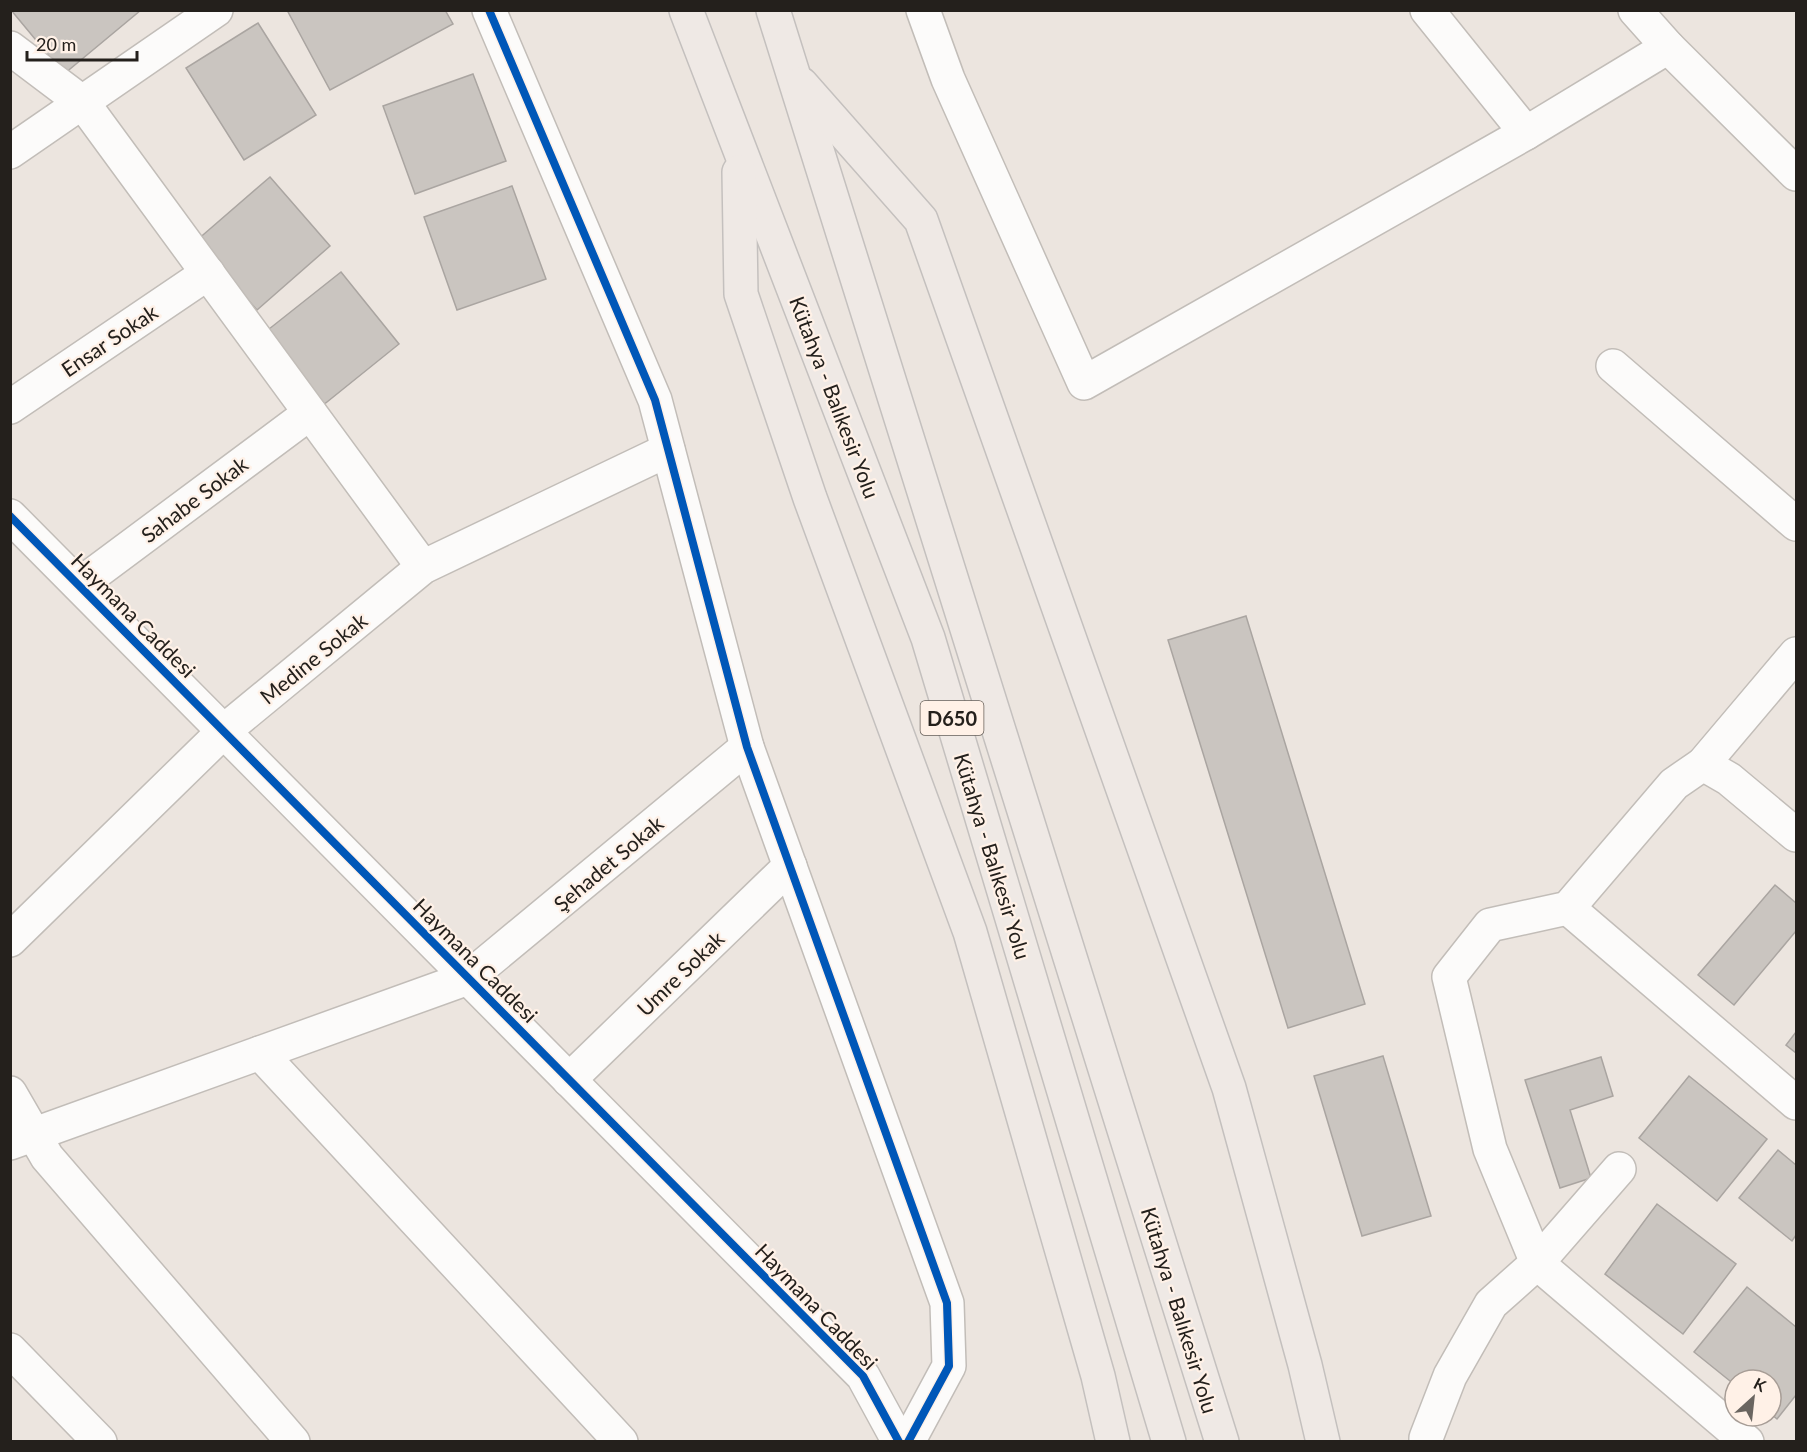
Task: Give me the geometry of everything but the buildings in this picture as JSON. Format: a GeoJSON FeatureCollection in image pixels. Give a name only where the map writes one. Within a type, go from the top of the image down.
{"type":"FeatureCollection","features":[{"type":"Feature","properties":{"kind":"highway","name":"Kütahya - Balıkesir Yolu"},"geometry":{"type":"LineString","coordinates":[[686,10],[928,638],[1169,1442]]}},
{"type":"Feature","properties":{"kind":"highway","name":"Kütahya - Balıkesir Yolu"},"geometry":{"type":"LineString","coordinates":[[774,10],[1222,1442]]}},
{"type":"Feature","properties":{"kind":"highway"},"geometry":{"type":"LineString","coordinates":[[793,74],[921,220],[1229,1088],[1305,1365],[1323,1442]]}},
{"type":"Feature","properties":{"kind":"highway"},"geometry":{"type":"LineString","coordinates":[[739,149],[741,294],[810,498],[970,932],[1098,1376],[1113,1442]]}},
{"type":"Feature","properties":{"kind":"street"},"geometry":{"type":"LineString","coordinates":[[10,152],[216,10]]}},
{"type":"Feature","properties":{"kind":"street"},"geometry":{"type":"LineString","coordinates":[[489,10],[655,400],[747,747],[947,1303],[949,1366],[908,1442]]}},
{"type":"Feature","properties":{"kind":"street"},"geometry":{"type":"LineString","coordinates":[[923,10],[948,79],[1084,383],[1526,134],[1668,47]]}},
{"type":"Feature","properties":{"kind":"street"},"geometry":{"type":"LineString","coordinates":[[1427,10],[1526,134]]}},
{"type":"Feature","properties":{"kind":"street"},"geometry":{"type":"LineString","coordinates":[[1635,10],[1668,47],[1797,174]]}},
{"type":"Feature","properties":{"kind":"street"},"geometry":{"type":"LineString","coordinates":[[10,48],[83,103],[423,567]]}},
{"type":"Feature","properties":{"kind":"street","name":"Ensar Sokak"},"geometry":{"type":"LineString","coordinates":[[10,407],[208,273]]}},
{"type":"Feature","properties":{"kind":"street"},"geometry":{"type":"LineString","coordinates":[[1612,366],[1797,524]]}},
{"type":"Feature","properties":{"kind":"street","name":"Sahabe Sokak"},"geometry":{"type":"LineString","coordinates":[[79,585],[310,413]]}},
{"type":"Feature","properties":{"kind":"street","name":"Medine Sokak"},"geometry":{"type":"LineString","coordinates":[[10,940],[224,731],[423,567],[668,450]]}},
{"type":"Feature","properties":{"kind":"street","name":"Haymana Caddesi"},"geometry":{"type":"LineString","coordinates":[[10,516],[863,1376],[899,1442]]}},
{"type":"Feature","properties":{"kind":"street"},"geometry":{"type":"LineString","coordinates":[[1747,1442],[1537,1263],[1490,1149],[1449,977],[1490,925],[1568,909],[1674,784],[1703,764],[1797,654]]}},
{"type":"Feature","properties":{"kind":"street","name":"Şehadet Sokak"},"geometry":{"type":"LineString","coordinates":[[22,1138],[468,978],[747,747]]}},
{"type":"Feature","properties":{"kind":"street"},"geometry":{"type":"LineString","coordinates":[[1703,764],[1729,779],[1797,835]]}},
{"type":"Feature","properties":{"kind":"street","name":"Umre Sokak"},"geometry":{"type":"LineString","coordinates":[[569,1080],[790,866]]}},
{"type":"Feature","properties":{"kind":"street"},"geometry":{"type":"LineString","coordinates":[[1568,909],[1797,1104]]}},
{"type":"Feature","properties":{"kind":"street"},"geometry":{"type":"LineString","coordinates":[[260,1053],[621,1442]]}},
{"type":"Feature","properties":{"kind":"street"},"geometry":{"type":"LineString","coordinates":[[10,1093],[22,1138],[47,1157],[293,1442]]}},
{"type":"Feature","properties":{"kind":"street"},"geometry":{"type":"LineString","coordinates":[[1426,1442],[1450,1376],[1491,1304],[1537,1263],[1619,1169]]}},
{"type":"Feature","properties":{"kind":"street"},"geometry":{"type":"LineString","coordinates":[[10,1350],[100,1442]]}},
{"type":"Feature","properties":{"kind":"cycle path"},"geometry":{"type":"LineString","coordinates":[[489,10],[655,400],[747,747],[947,1303],[949,1366],[908,1442]]}},
{"type":"Feature","properties":{"kind":"cycle path"},"geometry":{"type":"LineString","coordinates":[[10,516],[863,1376],[899,1442]]}}]}
